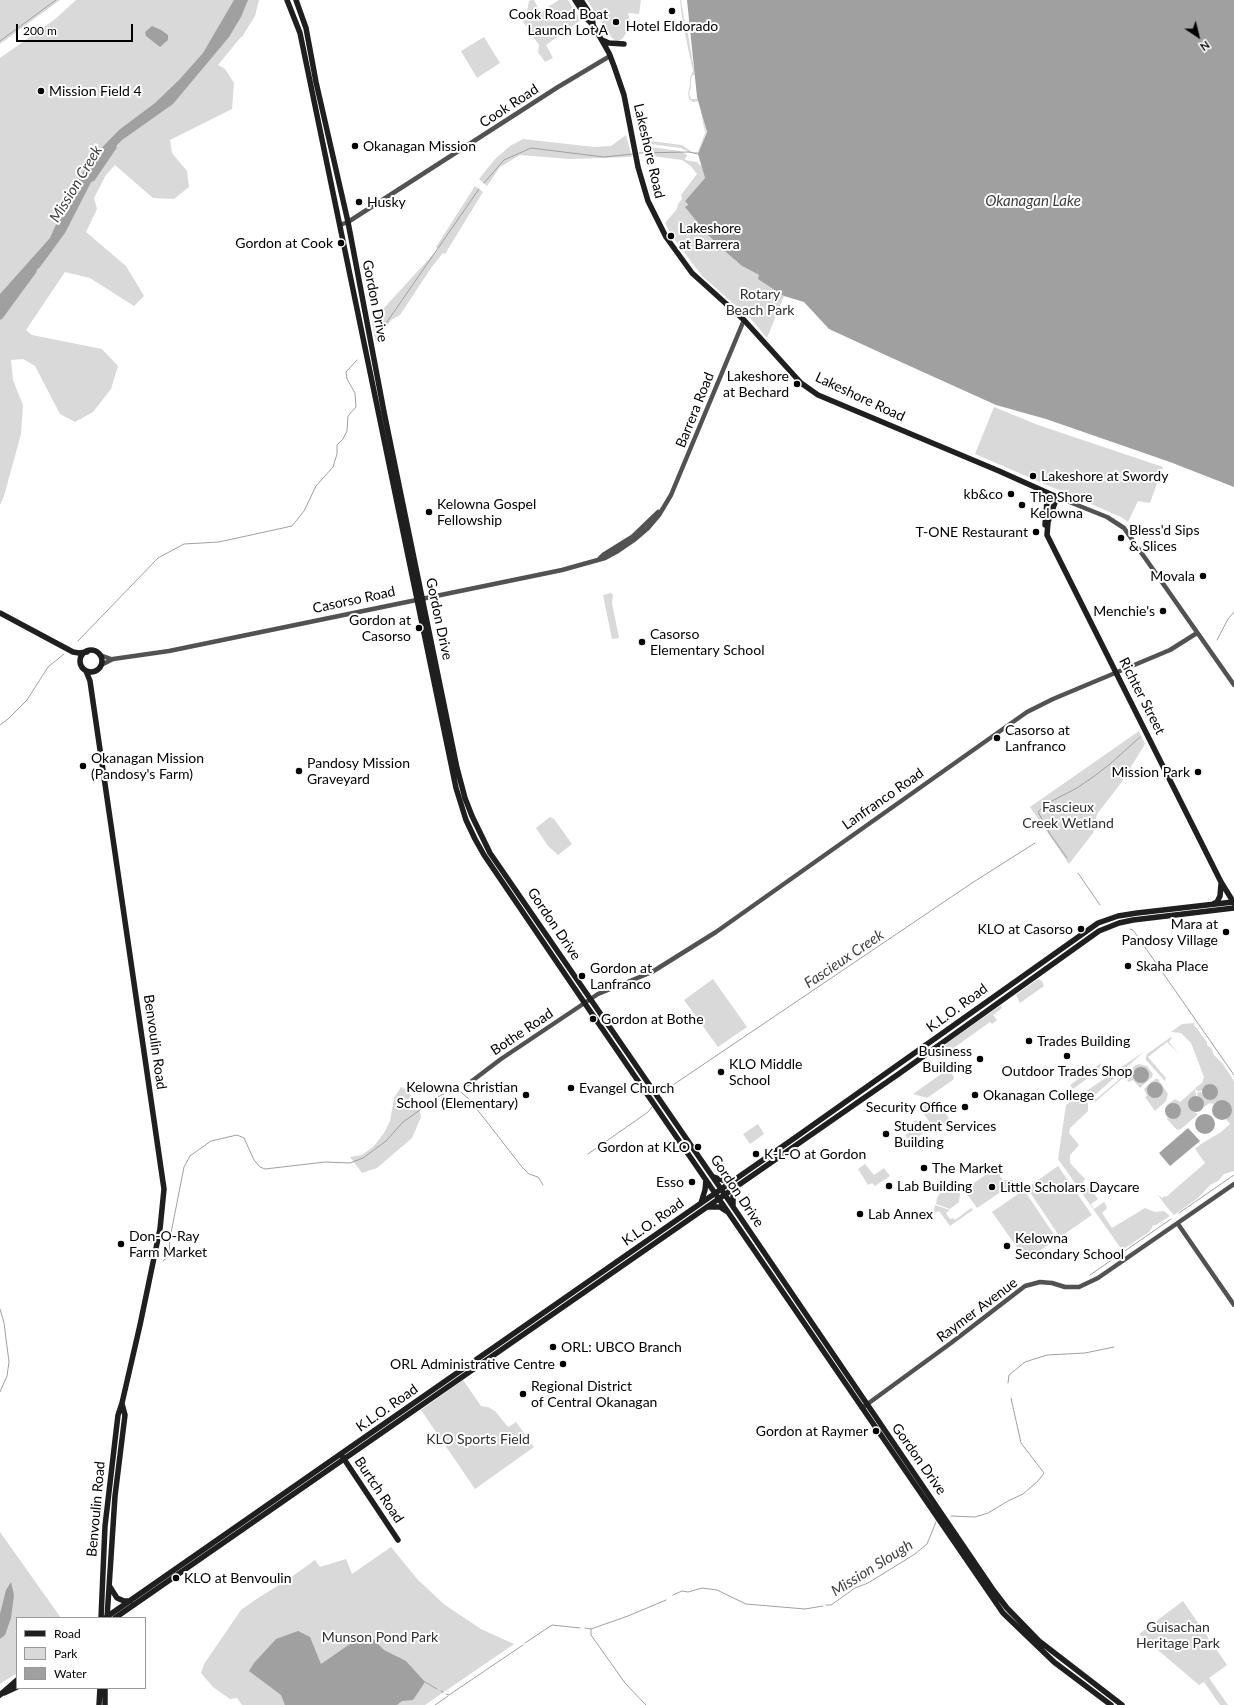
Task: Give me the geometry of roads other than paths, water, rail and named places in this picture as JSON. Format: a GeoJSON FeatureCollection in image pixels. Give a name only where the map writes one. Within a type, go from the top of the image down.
{"type":"FeatureCollection","features":[{"type":"Feature","properties":{"kind":"main road","name":"Gordon Drive"},"geometry":{"type":"LineString","coordinates":[[287,0],[300,33],[457,768],[465,798],[472,816],[490,853],[723,1192],[1003,1613],[1054,1662],[1111,1705]]}},
{"type":"Feature","properties":{"kind":"main road","name":"Gordon Drive"},"geometry":{"type":"LineString","coordinates":[[296,0],[306,28],[316,82],[348,222],[455,782],[466,820],[484,855],[729,1214],[994,1591],[1039,1641],[1122,1705]]}},
{"type":"Feature","properties":{"kind":"main road","name":"Lakeshore Road"},"geometry":{"type":"LineString","coordinates":[[575,0],[593,25],[610,56],[624,95],[638,167],[648,201],[660,228],[672,248],[692,273],[744,320],[801,383],[818,395],[1057,497]]}},
{"type":"Feature","properties":{"kind":"main road","name":"Lakeshore Road"},"geometry":{"type":"LineString","coordinates":[[581,0],[592,17],[593,25]]}},
{"type":"Feature","properties":{"kind":"main road"},"geometry":{"type":"LineString","coordinates":[[602,40],[609,43],[624,44]]}},
{"type":"Feature","properties":{"kind":"main road"},"geometry":{"type":"LineString","coordinates":[[1039,489],[1047,501],[1045,527],[1047,535]]}},
{"type":"Feature","properties":{"kind":"main road"},"geometry":{"type":"LineString","coordinates":[[1047,535],[1048,522],[1057,497]]}},
{"type":"Feature","properties":{"kind":"main road","name":"Richter Street"},"geometry":{"type":"LineString","coordinates":[[1047,535],[1221,882],[1234,902]]}},
{"type":"Feature","properties":{"kind":"main road"},"geometry":{"type":"LineString","coordinates":[[0,613],[72,652],[79,653],[94,651],[100,655],[101,665],[96,670],[90,681]]}},
{"type":"Feature","properties":{"kind":"main road"},"geometry":{"type":"LineString","coordinates":[[72,652],[86,671],[96,670]]}},
{"type":"Feature","properties":{"kind":"main road"},"geometry":{"type":"LineString","coordinates":[[81,663],[82,656],[87,652]]}},
{"type":"Feature","properties":{"kind":"main road","name":"Benvoulin Road"},"geometry":{"type":"LineString","coordinates":[[86,671],[90,681],[164,1189],[160,1229],[140,1325],[118,1415],[105,1526],[105,1617]]}},
{"type":"Feature","properties":{"kind":"main road"},"geometry":{"type":"LineString","coordinates":[[1209,905],[1217,902],[1220,896],[1221,882]]}},
{"type":"Feature","properties":{"kind":"main road","name":"K.L.O. Road"},"geometry":{"type":"LineString","coordinates":[[723,1192],[735,1180],[1098,923],[1118,916],[1137,913],[1234,902]]}},
{"type":"Feature","properties":{"kind":"main road","name":"K.L.O. Road"},"geometry":{"type":"LineString","coordinates":[[116,1617],[342,1457],[717,1196],[737,1186],[1100,930],[1133,920],[1234,908]]}},
{"type":"Feature","properties":{"kind":"main road"},"geometry":{"type":"LineString","coordinates":[[712,1176],[725,1181],[735,1180]]}},
{"type":"Feature","properties":{"kind":"main road"},"geometry":{"type":"LineString","coordinates":[[706,1180],[703,1206],[715,1206],[723,1209],[729,1214]]}},
{"type":"Feature","properties":{"kind":"main road"},"geometry":{"type":"LineString","coordinates":[[733,1207],[734,1194],[737,1186]]}},
{"type":"Feature","properties":{"kind":"main road","name":"Benvoulin Road"},"geometry":{"type":"LineString","coordinates":[[105,1617],[115,1496],[125,1416],[122,1403]]}},
{"type":"Feature","properties":{"kind":"main road","name":"K.L.O. Road"},"geometry":{"type":"LineString","coordinates":[[106,1617],[342,1457]]}},
{"type":"Feature","properties":{"kind":"main road","name":"Burtch Road"},"geometry":{"type":"LineString","coordinates":[[342,1457],[398,1540]]}},
{"type":"Feature","properties":{"kind":"main road"},"geometry":{"type":"LineString","coordinates":[[109,1584],[111,1591],[116,1598],[124,1601],[131,1600]]}},
{"type":"Feature","properties":{"kind":"main road"},"geometry":{"type":"LineString","coordinates":[[1,1694],[16,1681]]}},
{"type":"Feature","properties":{"kind":"main road"},"geometry":{"type":"LineString","coordinates":[[1,1694],[16,1687]]}},
{"type":"Feature","properties":{"kind":"main road"},"geometry":{"type":"LineString","coordinates":[[99,1705],[100,1689]]}},
{"type":"Feature","properties":{"kind":"main road"},"geometry":{"type":"LineString","coordinates":[[105,1689],[105,1705]]}},
{"type":"Feature","properties":{"kind":"street","name":"Cook Road"},"geometry":{"type":"LineString","coordinates":[[340,225],[348,222],[558,87],[610,56]]}},
{"type":"Feature","properties":{"kind":"street","name":"Barrera Road"},"geometry":{"type":"LineString","coordinates":[[633,539],[664,508],[690,451],[744,320]]}},
{"type":"Feature","properties":{"kind":"street"},"geometry":{"type":"LineString","coordinates":[[1057,497],[1107,517],[1124,528],[1234,685]]}},
{"type":"Feature","properties":{"kind":"street","name":"Casorso Road"},"geometry":{"type":"LineString","coordinates":[[101,665],[113,659],[169,651],[562,570],[599,559],[603,555],[633,539]]}},
{"type":"Feature","properties":{"kind":"street","name":"Lanfranco Road"},"geometry":{"type":"LineString","coordinates":[[591,999],[598,994],[652,972],[716,932],[1027,712],[1053,699],[1170,650],[1197,633]]}},
{"type":"Feature","properties":{"kind":"street","name":"Casorso Road"},"geometry":{"type":"LineString","coordinates":[[100,655],[113,659]]}},
{"type":"Feature","properties":{"kind":"street","name":"Bothe Road"},"geometry":{"type":"LineString","coordinates":[[468,1084],[501,1059],[591,999]]}},
{"type":"Feature","properties":{"kind":"street","name":"Raymer Avenue"},"geometry":{"type":"LineString","coordinates":[[864,1406],[951,1343],[1025,1286],[1040,1282],[1052,1283],[1065,1288],[1079,1288],[1098,1278],[1234,1184]]}},
{"type":"Feature","properties":{"kind":"street"},"geometry":{"type":"LineString","coordinates":[[1178,1224],[1234,1305]]}},
{"type":"Feature","properties":{"kind":"water","name":"Mission Creek"},"geometry":{"type":"Polygon","coordinates":[[[234,0],[248,0],[241,17],[229,37],[173,104],[122,140],[103,159],[65,233],[40,267],[23,282],[0,319],[0,294],[50,238],[67,200],[90,160],[119,130],[155,103],[179,80],[203,53],[234,0]]]}},
{"type":"Feature","properties":{"kind":"water","name":"Okanagan Lake"},"geometry":{"type":"Polygon","coordinates":[[[687,0],[1234,0],[1234,487],[1170,462],[1046,419],[996,405],[829,329],[804,302],[784,296],[758,279],[759,275],[742,266],[728,254],[708,235],[685,207],[688,205],[685,201],[705,178],[698,154],[707,132],[697,97],[687,0]]]}},
{"type":"Feature","properties":{"kind":"water"},"geometry":{"type":"Polygon","coordinates":[[[152,26],[168,35],[168,40],[160,47],[146,36],[145,32],[152,26]]]}},
{"type":"Feature","properties":{"kind":"water"},"geometry":{"type":"Polygon","coordinates":[[[1141,1067],[1147,1069],[1149,1075],[1147,1081],[1141,1083],[1135,1081],[1133,1075],[1135,1069],[1141,1067]]]}},
{"type":"Feature","properties":{"kind":"water"},"geometry":{"type":"Polygon","coordinates":[[[1155,1082],[1161,1084],[1163,1090],[1161,1096],[1155,1098],[1149,1096],[1147,1090],[1149,1084],[1155,1082]]]}},
{"type":"Feature","properties":{"kind":"water"},"geometry":{"type":"Polygon","coordinates":[[[1210,1084],[1216,1086],[1218,1092],[1216,1098],[1210,1100],[1204,1098],[1202,1092],[1204,1086],[1210,1084]]]}},
{"type":"Feature","properties":{"kind":"water"},"geometry":{"type":"Polygon","coordinates":[[[1196,1096],[1202,1098],[1204,1104],[1202,1110],[1196,1112],[1190,1110],[1188,1104],[1190,1098],[1196,1096]]]}},
{"type":"Feature","properties":{"kind":"water"},"geometry":{"type":"Polygon","coordinates":[[[1222,1100],[1229,1103],[1232,1110],[1229,1117],[1222,1120],[1215,1117],[1212,1110],[1215,1103],[1222,1100]]]}},
{"type":"Feature","properties":{"kind":"water"},"geometry":{"type":"Polygon","coordinates":[[[1173,1103],[1179,1105],[1181,1111],[1179,1117],[1173,1119],[1167,1117],[1165,1111],[1167,1105],[1173,1103]]]}},
{"type":"Feature","properties":{"kind":"water"},"geometry":{"type":"Polygon","coordinates":[[[1205,1114],[1212,1117],[1215,1124],[1212,1131],[1205,1134],[1198,1131],[1195,1124],[1198,1117],[1205,1114]]]}},
{"type":"Feature","properties":{"kind":"water"},"geometry":{"type":"Polygon","coordinates":[[[1188,1128],[1200,1141],[1170,1166],[1159,1153],[1188,1128]]]}},
{"type":"Feature","properties":{"kind":"water"},"geometry":{"type":"Polygon","coordinates":[[[11,1582],[14,1595],[11,1618],[5,1635],[0,1639],[0,1614],[6,1590],[11,1582]]]}},
{"type":"Feature","properties":{"kind":"water"},"geometry":{"type":"Polygon","coordinates":[[[298,1631],[310,1637],[321,1664],[360,1637],[371,1637],[384,1650],[406,1661],[425,1682],[413,1700],[402,1701],[397,1705],[285,1705],[281,1695],[249,1671],[254,1663],[276,1639],[298,1631]]]}},
{"type":"Feature","properties":{"kind":"waterway"},"geometry":{"type":"LineString","coordinates":[[0,41],[56,0]]}},
{"type":"Feature","properties":{"kind":"waterway","name":"Mission Creek"},"geometry":{"type":"LineString","coordinates":[[92,178],[113,147]]}},
{"type":"Feature","properties":{"kind":"waterway"},"geometry":{"type":"LineString","coordinates":[[484,183],[504,160],[531,148],[604,157],[633,154]]}},
{"type":"Feature","properties":{"kind":"waterway"},"geometry":{"type":"LineString","coordinates":[[639,153],[689,152],[698,154]]}},
{"type":"Feature","properties":{"kind":"waterway"},"geometry":{"type":"LineString","coordinates":[[380,332],[479,189]]}},
{"type":"Feature","properties":{"kind":"waterway","name":"Mission Creek"},"geometry":{"type":"LineString","coordinates":[[0,316],[33,271]]}},
{"type":"Feature","properties":{"kind":"waterway"},"geometry":{"type":"LineString","coordinates":[[78,641],[158,558],[184,544],[219,542],[292,526],[304,511],[316,486],[333,467],[337,454],[337,445],[343,439],[347,431],[348,416],[356,407],[355,393],[347,379],[346,372],[357,360]]}},
{"type":"Feature","properties":{"kind":"waterway","name":"Fascieux Creek"},"geometry":{"type":"LineString","coordinates":[[1217,640],[1228,619],[1234,612]]}},
{"type":"Feature","properties":{"kind":"waterway"},"geometry":{"type":"LineString","coordinates":[[0,725],[27,700],[48,667],[64,654]]}},
{"type":"Feature","properties":{"kind":"waterway","name":"Fascieux Creek"},"geometry":{"type":"LineString","coordinates":[[1067,858],[1050,834],[1038,812],[1046,804],[1077,788],[1093,777],[1140,737]]}},
{"type":"Feature","properties":{"kind":"waterway","name":"Fascieux Creek"},"geometry":{"type":"LineString","coordinates":[[664,1091],[972,883],[1035,843]]}},
{"type":"Feature","properties":{"kind":"waterway","name":"Mission Slough"},"geometry":{"type":"LineString","coordinates":[[1078,873],[1100,905]]}},
{"type":"Feature","properties":{"kind":"waterway","name":"Mission Slough"},"geometry":{"type":"LineString","coordinates":[[1130,929],[1133,930],[1234,1075]]}},
{"type":"Feature","properties":{"kind":"waterway","name":"Fascieux Creek"},"geometry":{"type":"LineString","coordinates":[[163,1261],[169,1256],[170,1238],[184,1167],[190,1156],[211,1141],[237,1135],[244,1138],[254,1160],[260,1167],[265,1169],[325,1162],[350,1163],[363,1158],[386,1141],[403,1122],[441,1095],[457,1089],[469,1099],[522,1167],[529,1174],[538,1177],[543,1185]]}},
{"type":"Feature","properties":{"kind":"waterway","name":"Fascieux Creek"},"geometry":{"type":"LineString","coordinates":[[588,1154],[648,1112],[652,1107]]}},
{"type":"Feature","properties":{"kind":"waterway","name":"Mission Slough"},"geometry":{"type":"LineString","coordinates":[[1179,1213],[1234,1175]]}},
{"type":"Feature","properties":{"kind":"waterway","name":"Mission Slough"},"geometry":{"type":"LineString","coordinates":[[1090,1275],[1171,1219]]}},
{"type":"Feature","properties":{"kind":"waterway","name":"Fascieux Creek"},"geometry":{"type":"LineString","coordinates":[[0,1309],[4,1323],[9,1362],[7,1376],[0,1392]]}},
{"type":"Feature","properties":{"kind":"waterway","name":"Mission Slough"},"geometry":{"type":"LineString","coordinates":[[1008,1383],[1009,1375],[1025,1362],[1047,1355],[1085,1353],[1114,1347]]}},
{"type":"Feature","properties":{"kind":"waterway","name":"Mission Slough"},"geometry":{"type":"LineString","coordinates":[[951,1516],[975,1517],[988,1513],[1023,1494],[1038,1481],[1044,1473],[1021,1443],[1011,1398]]}},
{"type":"Feature","properties":{"kind":"waterway","name":"Mission Slough"},"geometry":{"type":"LineString","coordinates":[[826,1605],[831,1605],[855,1588],[868,1583],[915,1554],[927,1544],[936,1522]]}},
{"type":"Feature","properties":{"kind":"waterway","name":"Mission Slough"},"geometry":{"type":"LineString","coordinates":[[673,1595],[682,1591],[688,1592],[702,1588],[717,1590],[746,1604],[805,1609],[823,1606]]}},
{"type":"Feature","properties":{"kind":"waterway","name":"Mission Slough"},"geometry":{"type":"LineString","coordinates":[[585,1628],[591,1629],[628,1616],[666,1600]]}},
{"type":"Feature","properties":{"kind":"waterway","name":"Mission Slough"},"geometry":{"type":"LineString","coordinates":[[525,1643],[552,1625],[580,1628]]}},
{"type":"Feature","properties":{"kind":"waterway"},"geometry":{"type":"LineString","coordinates":[[591,1629],[591,1635],[625,1683],[646,1705]]}},
{"type":"Feature","properties":{"kind":"waterway","name":"Mission Slough"},"geometry":{"type":"LineString","coordinates":[[446,1694],[449,1695],[523,1645]]}},
{"type":"Feature","properties":{"kind":"waterway","name":"Mission Slough"},"geometry":{"type":"LineString","coordinates":[[425,1682],[437,1689]]}},
{"type":"Feature","properties":{"kind":"waterway","name":"Mission Slough"},"geometry":{"type":"LineString","coordinates":[[435,1705],[448,1696]]}},
{"type":"Feature","properties":{"kind":"place","name":"Hotel Eldorado"},"geometry":{"type":"Point","coordinates":[672,11]}},
{"type":"Feature","properties":{"kind":"place","name":"Cook Road Boat Launch Lot A"},"geometry":{"type":"Point","coordinates":[616,22]}},
{"type":"Feature","properties":{"kind":"place","name":"Mission Field 4"},"geometry":{"type":"Point","coordinates":[41,91]}},
{"type":"Feature","properties":{"kind":"place","name":"Okanagan Mission"},"geometry":{"type":"Point","coordinates":[355,146]}},
{"type":"Feature","properties":{"kind":"place","name":"Husky"},"geometry":{"type":"Point","coordinates":[359,202]}},
{"type":"Feature","properties":{"kind":"place","name":"Lakeshore at Barrera"},"geometry":{"type":"Point","coordinates":[671,236]}},
{"type":"Feature","properties":{"kind":"place","name":"Gordon at Cook"},"geometry":{"type":"Point","coordinates":[341,243]}},
{"type":"Feature","properties":{"kind":"place","name":"Lakeshore at Bechard"},"geometry":{"type":"Point","coordinates":[797,384]}},
{"type":"Feature","properties":{"kind":"place","name":"Lakeshore at Swordy"},"geometry":{"type":"Point","coordinates":[1033,476]}},
{"type":"Feature","properties":{"kind":"place","name":"kb&co"},"geometry":{"type":"Point","coordinates":[1011,494]}},
{"type":"Feature","properties":{"kind":"place","name":"The Shore Kelowna"},"geometry":{"type":"Point","coordinates":[1022,505]}},
{"type":"Feature","properties":{"kind":"place","name":"Kelowna Gospel Fellowship"},"geometry":{"type":"Point","coordinates":[429,512]}},
{"type":"Feature","properties":{"kind":"place","name":"T-ONE Restaurant"},"geometry":{"type":"Point","coordinates":[1036,532]}},
{"type":"Feature","properties":{"kind":"place","name":"Bless'd Sips & Slices"},"geometry":{"type":"Point","coordinates":[1121,538]}},
{"type":"Feature","properties":{"kind":"place","name":"Movala"},"geometry":{"type":"Point","coordinates":[1203,576]}},
{"type":"Feature","properties":{"kind":"place","name":"Menchie's"},"geometry":{"type":"Point","coordinates":[1163,611]}},
{"type":"Feature","properties":{"kind":"place","name":"Gordon at Casorso"},"geometry":{"type":"Point","coordinates":[419,628]}},
{"type":"Feature","properties":{"kind":"place","name":"Casorso Elementary School"},"geometry":{"type":"Point","coordinates":[642,642]}},
{"type":"Feature","properties":{"kind":"place","name":"Casorso at Lanfranco"},"geometry":{"type":"Point","coordinates":[997,738]}},
{"type":"Feature","properties":{"kind":"place","name":"Okanagan Mission (Pandosy's Farm)"},"geometry":{"type":"Point","coordinates":[83,766]}},
{"type":"Feature","properties":{"kind":"place","name":"Pandosy Mission Graveyard"},"geometry":{"type":"Point","coordinates":[299,771]}},
{"type":"Feature","properties":{"kind":"place","name":"Mission Park"},"geometry":{"type":"Point","coordinates":[1198,772]}},
{"type":"Feature","properties":{"kind":"place","name":"KLO at Casorso"},"geometry":{"type":"Point","coordinates":[1081,929]}},
{"type":"Feature","properties":{"kind":"place","name":"Mara at Pandosy Village"},"geometry":{"type":"Point","coordinates":[1226,932]}},
{"type":"Feature","properties":{"kind":"place","name":"Skaha Place"},"geometry":{"type":"Point","coordinates":[1128,966]}},
{"type":"Feature","properties":{"kind":"place","name":"Gordon at Lanfranco"},"geometry":{"type":"Point","coordinates":[582,976]}},
{"type":"Feature","properties":{"kind":"place","name":"Gordon at Bothe"},"geometry":{"type":"Point","coordinates":[593,1019]}},
{"type":"Feature","properties":{"kind":"place","name":"Trades Building"},"geometry":{"type":"Point","coordinates":[1029,1041]}},
{"type":"Feature","properties":{"kind":"place","name":"Outdoor Trades Shop"},"geometry":{"type":"Point","coordinates":[1067,1056]}},
{"type":"Feature","properties":{"kind":"place","name":"Business Building"},"geometry":{"type":"Point","coordinates":[980,1059]}},
{"type":"Feature","properties":{"kind":"place","name":"KLO Middle School"},"geometry":{"type":"Point","coordinates":[721,1072]}},
{"type":"Feature","properties":{"kind":"place","name":"Evangel Church"},"geometry":{"type":"Point","coordinates":[571,1088]}},
{"type":"Feature","properties":{"kind":"place","name":"Kelowna Christian School (Elementary)"},"geometry":{"type":"Point","coordinates":[526,1095]}},
{"type":"Feature","properties":{"kind":"place","name":"Okanagan College"},"geometry":{"type":"Point","coordinates":[975,1095]}},
{"type":"Feature","properties":{"kind":"place","name":"Security Office"},"geometry":{"type":"Point","coordinates":[965,1107]}},
{"type":"Feature","properties":{"kind":"place","name":"Student Services Building"},"geometry":{"type":"Point","coordinates":[886,1134]}},
{"type":"Feature","properties":{"kind":"place","name":"Gordon at KLO"},"geometry":{"type":"Point","coordinates":[698,1147]}},
{"type":"Feature","properties":{"kind":"place","name":"K-L-O at Gordon"},"geometry":{"type":"Point","coordinates":[756,1154]}},
{"type":"Feature","properties":{"kind":"place","name":"The Market"},"geometry":{"type":"Point","coordinates":[924,1168]}},
{"type":"Feature","properties":{"kind":"place","name":"Esso"},"geometry":{"type":"Point","coordinates":[692,1182]}},
{"type":"Feature","properties":{"kind":"place","name":"Lab Building"},"geometry":{"type":"Point","coordinates":[889,1186]}},
{"type":"Feature","properties":{"kind":"place","name":"Little Scholars Daycare"},"geometry":{"type":"Point","coordinates":[992,1187]}},
{"type":"Feature","properties":{"kind":"place","name":"Lab Annex"},"geometry":{"type":"Point","coordinates":[860,1214]}},
{"type":"Feature","properties":{"kind":"place","name":"Don-O-Ray Farm Market"},"geometry":{"type":"Point","coordinates":[121,1244]}},
{"type":"Feature","properties":{"kind":"place","name":"Kelowna Secondary School"},"geometry":{"type":"Point","coordinates":[1007,1246]}},
{"type":"Feature","properties":{"kind":"place","name":"ORL: UBCO Branch"},"geometry":{"type":"Point","coordinates":[553,1347]}},
{"type":"Feature","properties":{"kind":"place","name":"ORL Administrative Centre"},"geometry":{"type":"Point","coordinates":[563,1364]}},
{"type":"Feature","properties":{"kind":"place","name":"Regional District of Central Okanagan"},"geometry":{"type":"Point","coordinates":[523,1394]}},
{"type":"Feature","properties":{"kind":"place","name":"Gordon at Raymer"},"geometry":{"type":"Point","coordinates":[876,1431]}},
{"type":"Feature","properties":{"kind":"place","name":"KLO at Benvoulin"},"geometry":{"type":"Point","coordinates":[176,1578]}},
{"type":"Feature","properties":{"kind":"park label","name":"Rotary Beach Park"},"geometry":{"type":"Point","coordinates":[760,302]}},
{"type":"Feature","properties":{"kind":"park label","name":"Fascieux Creek Wetland"},"geometry":{"type":"Point","coordinates":[1068,816]}},
{"type":"Feature","properties":{"kind":"park label","name":"KLO Sports Field"},"geometry":{"type":"Point","coordinates":[478,1439]}},
{"type":"Feature","properties":{"kind":"park label","name":"Guisachan Heritage Park"},"geometry":{"type":"Point","coordinates":[1178,1636]}},
{"type":"Feature","properties":{"kind":"park label","name":"Munson Pond Park"},"geometry":{"type":"Point","coordinates":[380,1637]}}]}
